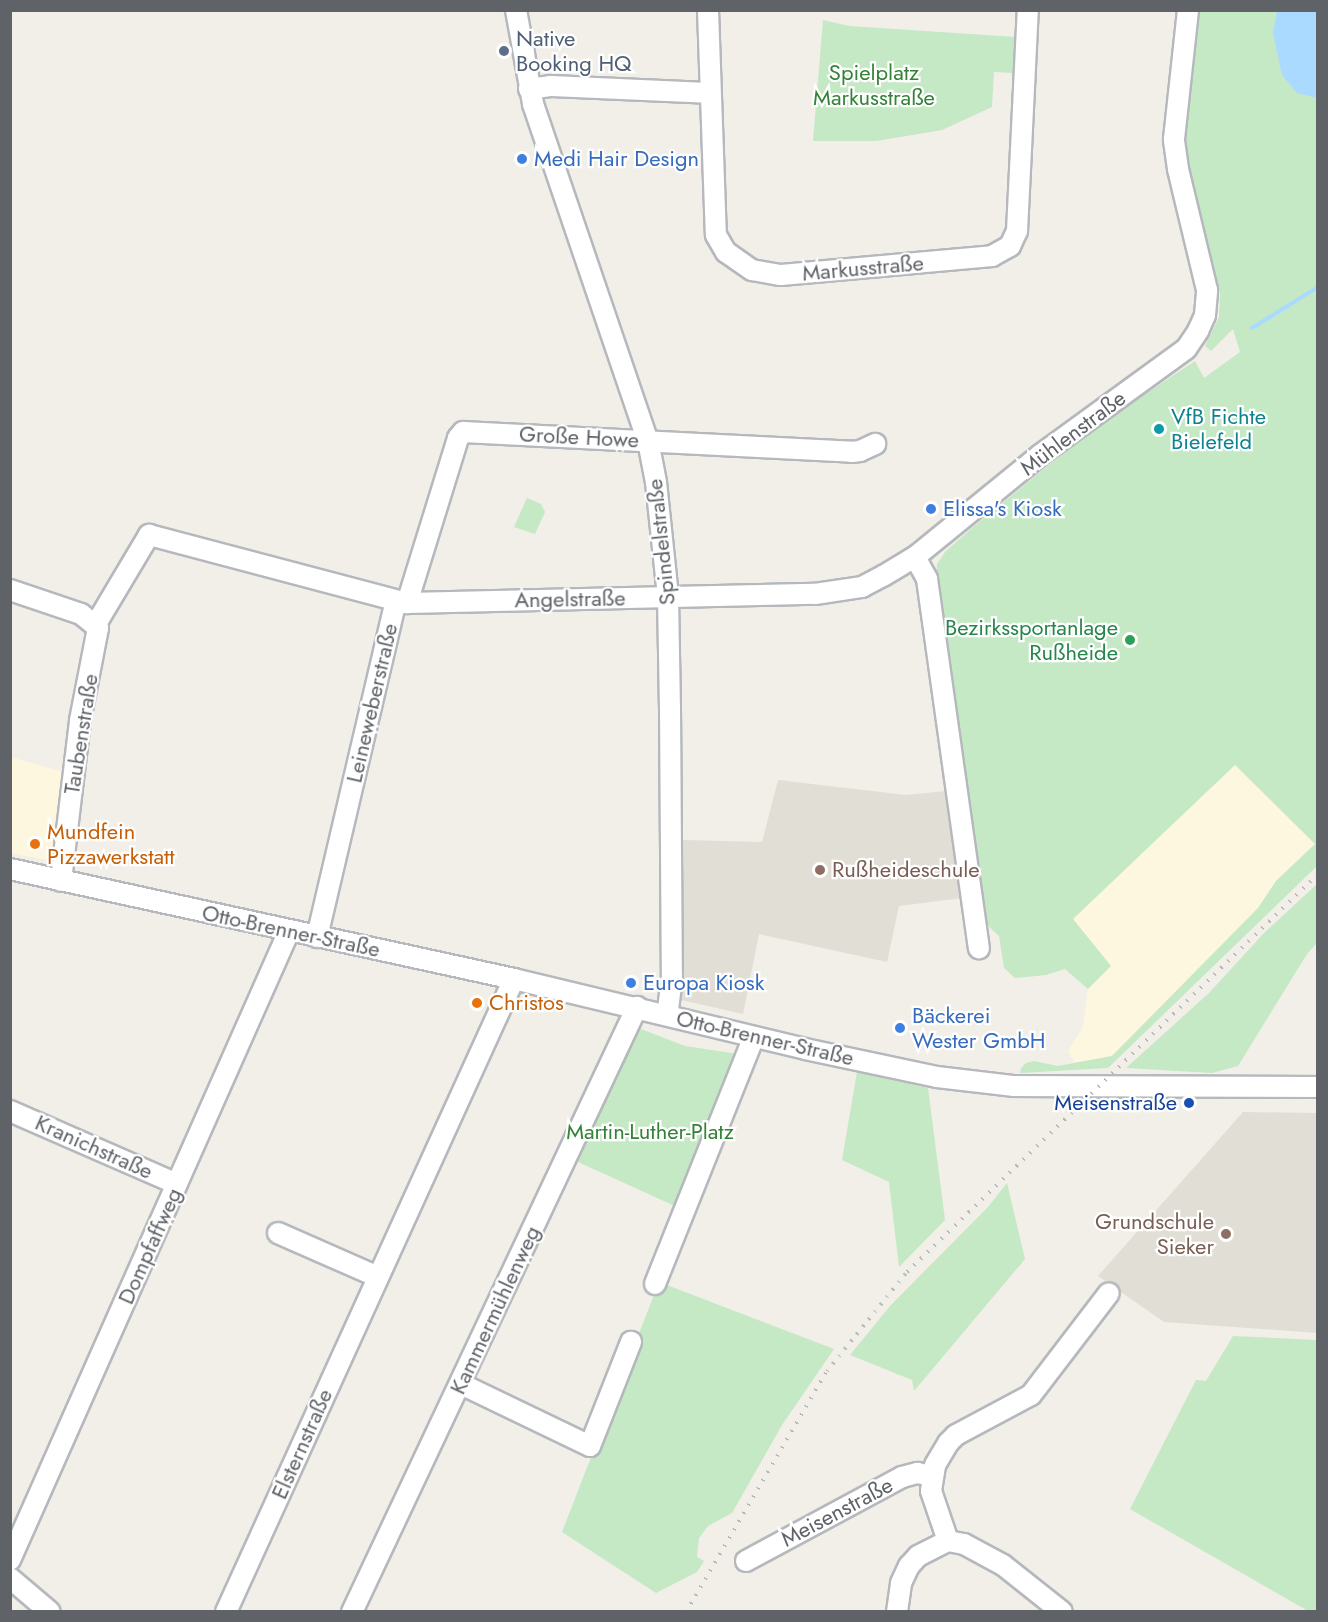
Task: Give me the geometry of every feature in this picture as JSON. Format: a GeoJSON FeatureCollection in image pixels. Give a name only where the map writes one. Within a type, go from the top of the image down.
{"type":"FeatureCollection","features":[{"type":"Feature","properties":{"kind":"street","name":"Spindelstraße"},"geometry":{"type":"LineString","coordinates":[[516,10],[530,89],[566,205],[648,441],[656,482],[668,596],[673,963],[666,1015]]}},
{"type":"Feature","properties":{"kind":"street","name":"Markusstraße"},"geometry":{"type":"LineString","coordinates":[[708,10],[714,228],[726,252],[752,270],[781,274],[992,256],[1005,251],[1014,242],[1017,231],[1028,10]]}},
{"type":"Feature","properties":{"kind":"street","name":"Mühlenstraße"},"geometry":{"type":"LineString","coordinates":[[915,557],[1040,455],[1186,349],[1198,331],[1204,315],[1207,290],[1178,169],[1174,139],[1188,10]]}},
{"type":"Feature","properties":{"kind":"street"},"geometry":{"type":"LineString","coordinates":[[530,89],[550,86],[709,93]]}},
{"type":"Feature","properties":{"kind":"street","name":"Große Howe"},"geometry":{"type":"LineString","coordinates":[[401,602],[458,438],[463,432],[852,452],[874,444]]}},
{"type":"Feature","properties":{"kind":"street","name":"Taubenstraße"},"geometry":{"type":"LineString","coordinates":[[61,881],[80,721],[98,634],[96,624],[148,535],[230,555]]}},
{"type":"Feature","properties":{"kind":"street","name":"Leineweberstraße"},"geometry":{"type":"LineString","coordinates":[[230,555],[401,602],[317,937]]}},
{"type":"Feature","properties":{"kind":"street"},"geometry":{"type":"LineString","coordinates":[[915,557],[927,579],[979,948]]}},
{"type":"Feature","properties":{"kind":"street","name":"Angelstraße"},"geometry":{"type":"LineString","coordinates":[[401,602],[842,592],[862,587],[915,557]]}},
{"type":"Feature","properties":{"kind":"street"},"geometry":{"type":"LineString","coordinates":[[10,590],[81,614],[96,624]]}},
{"type":"Feature","properties":{"kind":"street","name":"Otto-Brenner-Straße"},"geometry":{"type":"LineString","coordinates":[[10,869],[514,979],[754,1037],[937,1077],[988,1084],[1317,1087]]}},
{"type":"Feature","properties":{"kind":"street","name":"Dompfaffweg"},"geometry":{"type":"LineString","coordinates":[[10,1560],[288,931]]}},
{"type":"Feature","properties":{"kind":"street","name":"Elsternstraße"},"geometry":{"type":"LineString","coordinates":[[226,1611],[514,979]]}},
{"type":"Feature","properties":{"kind":"street","name":"Kammermühlenweg"},"geometry":{"type":"LineString","coordinates":[[352,1611],[637,1007]]}},
{"type":"Feature","properties":{"kind":"street"},"geometry":{"type":"LineString","coordinates":[[656,1284],[754,1037]]}},
{"type":"Feature","properties":{"kind":"street","name":"Kranichstraße"},"geometry":{"type":"LineString","coordinates":[[10,1111],[177,1184]]}},
{"type":"Feature","properties":{"kind":"street"},"geometry":{"type":"LineString","coordinates":[[278,1233],[378,1277]]}},
{"type":"Feature","properties":{"kind":"street"},"geometry":{"type":"LineString","coordinates":[[948,1541],[931,1491],[932,1476],[940,1455],[956,1435],[1031,1395],[1109,1293]]}},
{"type":"Feature","properties":{"kind":"street"},"geometry":{"type":"LineString","coordinates":[[461,1384],[591,1446],[631,1342]]}},
{"type":"Feature","properties":{"kind":"street","name":"Meisenstraße"},"geometry":{"type":"LineString","coordinates":[[746,1562],[902,1477],[917,1473],[932,1476]]}},
{"type":"Feature","properties":{"kind":"street"},"geometry":{"type":"LineString","coordinates":[[897,1611],[901,1583],[909,1566],[918,1556],[948,1541],[964,1544],[995,1560],[1062,1611]]}},
{"type":"Feature","properties":{"kind":"street"},"geometry":{"type":"LineString","coordinates":[[10,1578],[50,1611]]}},
{"type":"Feature","properties":{"kind":"shaded area"},"geometry":{"type":"Polygon","coordinates":[[[10,757],[64,772],[52,861],[11,853],[10,757]]]}},
{"type":"Feature","properties":{"kind":"shaded area"},"geometry":{"type":"Polygon","coordinates":[[[1235,764],[1315,844],[1276,881],[1258,908],[1112,1056],[1075,1063],[1068,1051],[1083,1027],[1088,989],[1111,966],[1073,919],[1235,764]]]}},
{"type":"Feature","properties":{"kind":"shaded area","name":"Rußheideschule"},"geometry":{"type":"Polygon","coordinates":[[[778,780],[906,795],[946,791],[962,898],[899,906],[887,962],[759,934],[743,1014],[681,1000],[683,840],[762,842],[778,780]]]}},
{"type":"Feature","properties":{"kind":"shaded area","name":"Grundschule Sieker"},"geometry":{"type":"Polygon","coordinates":[[[1243,1112],[1317,1113],[1317,1333],[1164,1322],[1098,1276],[1243,1112]]]}},
{"type":"Feature","properties":{"kind":"green space","name":"Bezirkssportanlage Rußheide"},"geometry":{"type":"Polygon","coordinates":[[[1199,11],[1317,11],[1317,866],[1108,1068],[1020,1073],[1026,1063],[1034,1061],[1058,1066],[1112,1056],[1258,908],[1276,881],[1315,844],[1235,765],[1073,919],[1111,966],[1088,989],[1065,969],[1046,975],[1015,978],[1004,968],[999,936],[983,921],[936,578],[937,564],[945,552],[972,528],[1065,452],[1133,402],[1195,361],[1204,378],[1240,352],[1233,329],[1211,351],[1205,346],[1219,317],[1220,293],[1183,147],[1187,80],[1199,11]]]}},
{"type":"Feature","properties":{"kind":"green space","name":"Spielplatz Markusstraße"},"geometry":{"type":"Polygon","coordinates":[[[823,20],[849,26],[1016,37],[1014,73],[994,72],[992,107],[942,130],[876,141],[813,141],[823,20]]]}},
{"type":"Feature","properties":{"kind":"green space"},"geometry":{"type":"Polygon","coordinates":[[[527,498],[541,504],[545,512],[535,534],[514,527],[527,498]]]}},
{"type":"Feature","properties":{"kind":"green space"},"geometry":{"type":"Polygon","coordinates":[[[1317,884],[1317,943],[1307,954],[1238,1066],[1212,1073],[1126,1068],[1209,993],[1264,933],[1317,884]]]}},
{"type":"Feature","properties":{"kind":"green space","name":"Martin-Luther-Platz"},"geometry":{"type":"Polygon","coordinates":[[[641,1029],[685,1046],[738,1054],[677,1207],[578,1162],[636,1032],[641,1029]]]}},
{"type":"Feature","properties":{"kind":"green space"},"geometry":{"type":"Polygon","coordinates":[[[857,1072],[928,1088],[945,1220],[899,1267],[889,1182],[842,1160],[857,1072]]]}},
{"type":"Feature","properties":{"kind":"green space"},"geometry":{"type":"Polygon","coordinates":[[[1007,1183],[1025,1259],[914,1391],[912,1380],[850,1355],[890,1306],[988,1207],[1007,1183]]]}},
{"type":"Feature","properties":{"kind":"green space"},"geometry":{"type":"Polygon","coordinates":[[[659,1282],[834,1349],[782,1425],[732,1513],[708,1526],[699,1538],[697,1557],[704,1561],[697,1572],[656,1593],[562,1532],[659,1282]]]}},
{"type":"Feature","properties":{"kind":"green space"},"geometry":{"type":"Polygon","coordinates":[[[1233,1336],[1317,1340],[1317,1611],[1308,1611],[1130,1509],[1196,1380],[1206,1381],[1233,1336]]]}},
{"type":"Feature","properties":{"kind":"water"},"geometry":{"type":"Polygon","coordinates":[[[1277,11],[1317,11],[1317,98],[1297,93],[1282,75],[1273,33],[1277,11]]]}},
{"type":"Feature","properties":{"kind":"waterway"},"geometry":{"type":"LineString","coordinates":[[1252,328],[1318,287]]}},
{"type":"Feature","properties":{"kind":"railway"},"geometry":{"type":"LineString","coordinates":[[686,1612],[827,1371],[907,1272],[1318,874]]}},
{"type":"Feature","properties":{"kind":"place","name":"Native Booking HQ"},"geometry":{"type":"Point","coordinates":[504,51]}},
{"type":"Feature","properties":{"kind":"place","name":"Medi Hair Design"},"geometry":{"type":"Point","coordinates":[522,159]}},
{"type":"Feature","properties":{"kind":"place","name":"VfB Fichte Bielefeld"},"geometry":{"type":"Point","coordinates":[1159,429]}},
{"type":"Feature","properties":{"kind":"place","name":"Elissa's Kiosk"},"geometry":{"type":"Point","coordinates":[931,509]}},
{"type":"Feature","properties":{"kind":"place","name":"Bezirkssportanlage Rußheide"},"geometry":{"type":"Point","coordinates":[1130,640]}},
{"type":"Feature","properties":{"kind":"place","name":"Mundfein Pizzawerkstatt"},"geometry":{"type":"Point","coordinates":[35,844]}},
{"type":"Feature","properties":{"kind":"place","name":"Rußheideschule"},"geometry":{"type":"Point","coordinates":[820,870]}},
{"type":"Feature","properties":{"kind":"place","name":"Europa Kiosk"},"geometry":{"type":"Point","coordinates":[631,983]}},
{"type":"Feature","properties":{"kind":"place","name":"Christos"},"geometry":{"type":"Point","coordinates":[477,1003]}},
{"type":"Feature","properties":{"kind":"place","name":"Bäckerei Wester GmbH"},"geometry":{"type":"Point","coordinates":[900,1028]}},
{"type":"Feature","properties":{"kind":"place","name":"Meisenstraße"},"geometry":{"type":"Point","coordinates":[1189,1103]}},
{"type":"Feature","properties":{"kind":"place","name":"Grundschule Sieker"},"geometry":{"type":"Point","coordinates":[1226,1234]}}]}
